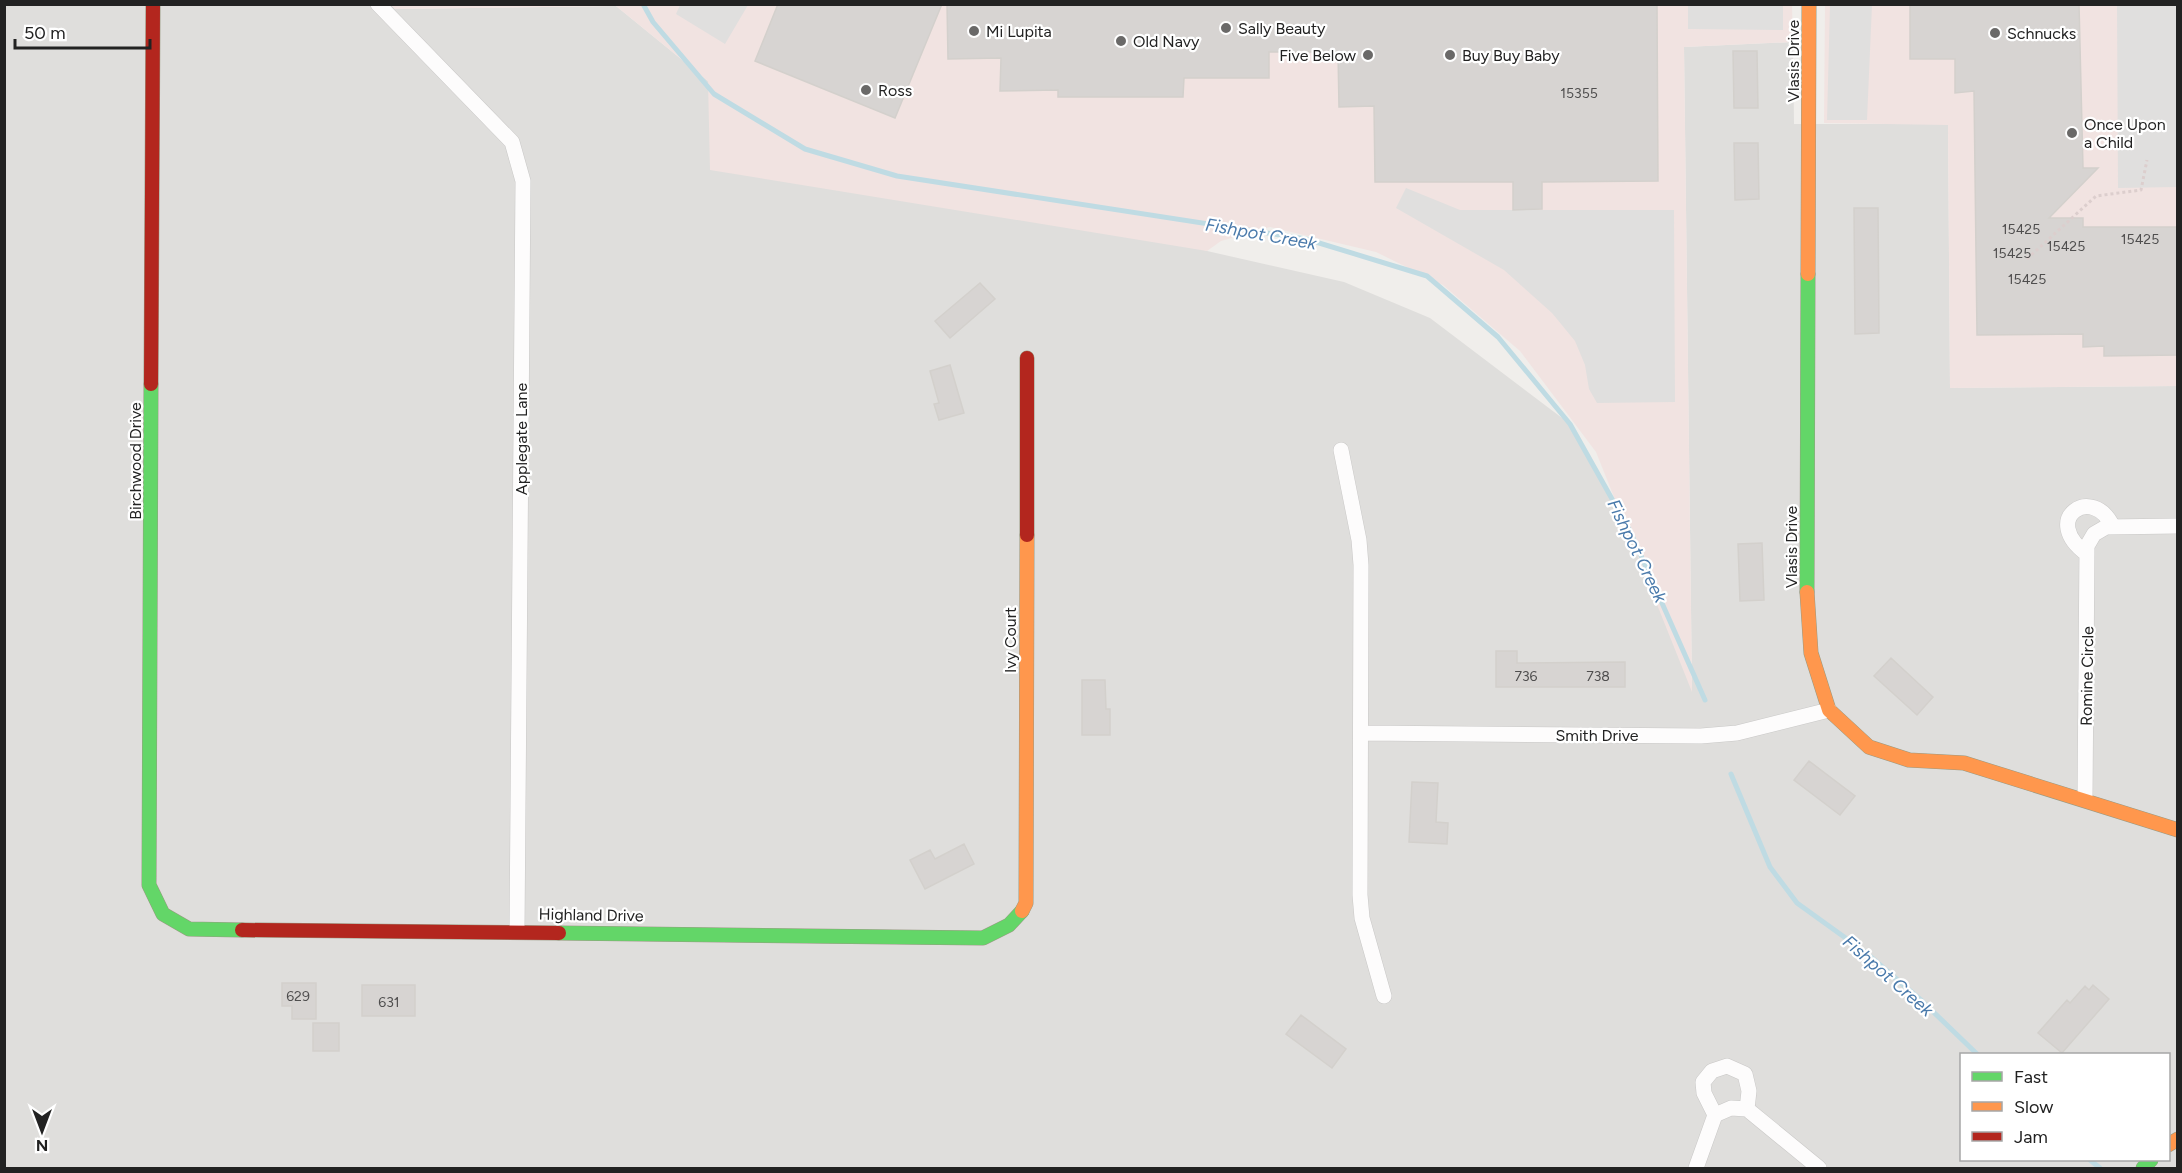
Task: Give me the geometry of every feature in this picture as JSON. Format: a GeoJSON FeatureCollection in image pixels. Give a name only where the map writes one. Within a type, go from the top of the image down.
{"type":"FeatureCollection","features":[{"type":"Feature","properties":{"kind":"street","name":"Birchwood Drive"},"geometry":{"type":"LineString","coordinates":[[153,4],[149,885],[163,914]]}},
{"type":"Feature","properties":{"kind":"street","name":"Applegate Lane"},"geometry":{"type":"LineString","coordinates":[[378,4],[512,142],[523,181],[517,931]]}},
{"type":"Feature","properties":{"kind":"street","name":"Vlasis Drive"},"geometry":{"type":"LineString","coordinates":[[1809,4],[1807,620],[1811,653],[1829,710],[1869,747],[1887,755],[1909,760],[1964,763],[2178,830]]}},
{"type":"Feature","properties":{"kind":"street","name":"Ivy Court"},"geometry":{"type":"LineString","coordinates":[[1017,920],[1026,903],[1027,358]]}},
{"type":"Feature","properties":{"kind":"street"},"geometry":{"type":"LineString","coordinates":[[1341,450],[1359,548],[1362,733],[1360,895],[1362,918],[1384,996]]}},
{"type":"Feature","properties":{"kind":"street"},"geometry":{"type":"LineString","coordinates":[[2087,554],[2072,541],[2067,533],[2067,522],[2073,512],[2083,506],[2098,508],[2108,516],[2113,527]]}},
{"type":"Feature","properties":{"kind":"street"},"geometry":{"type":"LineString","coordinates":[[2087,554],[2087,546],[2094,534],[2113,527],[2178,526]]}},
{"type":"Feature","properties":{"kind":"street","name":"Romine Circle"},"geometry":{"type":"LineString","coordinates":[[2085,799],[2087,554]]}},
{"type":"Feature","properties":{"kind":"street","name":"Smith Drive"},"geometry":{"type":"LineString","coordinates":[[1362,733],[1701,736],[1737,733],[1829,710]]}},
{"type":"Feature","properties":{"kind":"street","name":"Highland Drive"},"geometry":{"type":"LineString","coordinates":[[163,914],[189,928],[983,938],[1003,931],[1017,920]]}},
{"type":"Feature","properties":{"kind":"street"},"geometry":{"type":"LineString","coordinates":[[1696,1168],[1715,1115],[1704,1093],[1703,1082],[1712,1071],[1727,1066],[1745,1074],[1749,1091],[1747,1109]]}},
{"type":"Feature","properties":{"kind":"street"},"geometry":{"type":"LineString","coordinates":[[1715,1115],[1731,1108],[1747,1109],[1819,1168]]}},
{"type":"Feature","properties":{"kind":"path"},"geometry":{"type":"LineString","coordinates":[[2027,259],[2096,196],[2141,190],[2147,160]]}},
{"type":"Feature","properties":{"kind":"shaded area"},"geometry":{"type":"Polygon","coordinates":[[[391,4],[395,9],[616,6],[708,81],[1207,251],[1344,282],[1430,318],[1570,424],[1630,531],[1692,688],[1684,47],[1793,42],[1794,124],[1948,124],[1950,388],[2177,386],[2177,1168],[5,1168],[5,5],[391,4]]]}},
{"type":"Feature","properties":{"kind":"shaded area"},"geometry":{"type":"Polygon","coordinates":[[[680,4],[748,5],[725,44],[676,14],[680,4]]]}},
{"type":"Feature","properties":{"kind":"shaded area"},"geometry":{"type":"Polygon","coordinates":[[[391,5],[1792,5],[1793,42],[1684,47],[1692,692],[1596,452],[1520,351],[1443,285],[1376,252],[1270,227],[1221,241],[1207,251],[710,170],[708,81],[616,6],[395,9],[391,5]]]}},
{"type":"Feature","properties":{"kind":"shaded area"},"geometry":{"type":"Polygon","coordinates":[[[1688,5],[1783,5],[1783,30],[1688,29],[1688,5]]]}},
{"type":"Feature","properties":{"kind":"shaded area"},"geometry":{"type":"Polygon","coordinates":[[[1825,5],[2177,5],[2177,386],[1950,388],[1948,125],[1824,123],[1825,5]]]}},
{"type":"Feature","properties":{"kind":"shaded area"},"geometry":{"type":"Polygon","coordinates":[[[1830,5],[1872,5],[1867,120],[1827,120],[1830,5]]]}},
{"type":"Feature","properties":{"kind":"shaded area"},"geometry":{"type":"Polygon","coordinates":[[[2117,5],[2177,5],[2177,187],[2118,188],[2117,5]]]}},
{"type":"Feature","properties":{"kind":"shaded area"},"geometry":{"type":"Polygon","coordinates":[[[1406,188],[1460,210],[1674,210],[1675,402],[1597,403],[1589,389],[1585,365],[1575,341],[1552,313],[1504,270],[1396,208],[1406,188]]]}},
{"type":"Feature","properties":{"kind":"building","name":"Ross"},"geometry":{"type":"Polygon","coordinates":[[[778,4],[942,4],[895,118],[755,61],[778,4]]]}},
{"type":"Feature","properties":{"kind":"building"},"geometry":{"type":"Polygon","coordinates":[[[947,4],[1657,4],[1658,181],[1542,182],[1542,209],[1513,210],[1513,182],[1375,182],[1374,106],[1339,107],[1338,52],[1269,52],[1269,78],[1184,78],[1183,97],[1058,97],[1058,90],[1000,91],[1001,58],[948,59],[947,4]]]}},
{"type":"Feature","properties":{"kind":"building"},"geometry":{"type":"Polygon","coordinates":[[[1910,4],[2079,4],[2083,168],[2098,168],[2049,218],[2083,218],[2083,227],[2178,227],[2178,355],[2104,356],[2104,346],[2083,347],[2083,334],[1977,335],[1974,91],[1955,93],[1955,59],[1910,59],[1910,4]]]}},
{"type":"Feature","properties":{"kind":"building"},"geometry":{"type":"Polygon","coordinates":[[[1733,51],[1757,51],[1758,108],[1734,108],[1733,51]]]}},
{"type":"Feature","properties":{"kind":"building"},"geometry":{"type":"Polygon","coordinates":[[[1734,143],[1758,143],[1759,199],[1735,200],[1734,143]]]}},
{"type":"Feature","properties":{"kind":"building"},"geometry":{"type":"Polygon","coordinates":[[[1854,208],[1878,208],[1879,333],[1855,334],[1854,208]]]}},
{"type":"Feature","properties":{"kind":"building"},"geometry":{"type":"Polygon","coordinates":[[[980,283],[995,299],[950,338],[935,321],[980,283]]]}},
{"type":"Feature","properties":{"kind":"building"},"geometry":{"type":"Polygon","coordinates":[[[950,365],[964,413],[939,420],[934,404],[939,403],[930,371],[950,365]]]}},
{"type":"Feature","properties":{"kind":"building"},"geometry":{"type":"Polygon","coordinates":[[[1762,543],[1764,600],[1740,601],[1738,544],[1762,543]]]}},
{"type":"Feature","properties":{"kind":"building"},"geometry":{"type":"Polygon","coordinates":[[[1496,651],[1517,651],[1517,663],[1625,662],[1625,687],[1496,687],[1496,651]]]}},
{"type":"Feature","properties":{"kind":"building"},"geometry":{"type":"Polygon","coordinates":[[[1891,658],[1933,697],[1917,715],[1874,676],[1891,658]]]}},
{"type":"Feature","properties":{"kind":"building"},"geometry":{"type":"Polygon","coordinates":[[[1082,680],[1105,680],[1106,709],[1110,709],[1110,735],[1082,735],[1082,680]]]}},
{"type":"Feature","properties":{"kind":"building"},"geometry":{"type":"Polygon","coordinates":[[[1809,761],[1855,796],[1840,815],[1794,780],[1809,761]]]}},
{"type":"Feature","properties":{"kind":"building"},"geometry":{"type":"Polygon","coordinates":[[[1412,782],[1438,783],[1436,822],[1448,823],[1447,844],[1409,842],[1412,782]]]}},
{"type":"Feature","properties":{"kind":"building"},"geometry":{"type":"Polygon","coordinates":[[[964,844],[974,864],[925,889],[910,860],[930,850],[935,859],[964,844]]]}},
{"type":"Feature","properties":{"kind":"building"},"geometry":{"type":"Polygon","coordinates":[[[282,983],[316,983],[316,1019],[292,1019],[292,1006],[282,1006],[282,983]]]}},
{"type":"Feature","properties":{"kind":"building"},"geometry":{"type":"Polygon","coordinates":[[[362,985],[415,985],[415,1016],[362,1016],[362,985]]]}},
{"type":"Feature","properties":{"kind":"building"},"geometry":{"type":"Polygon","coordinates":[[[2093,985],[2109,999],[2062,1053],[2038,1033],[2067,1000],[2070,1003],[2085,986],[2089,990],[2093,985]]]}},
{"type":"Feature","properties":{"kind":"building"},"geometry":{"type":"Polygon","coordinates":[[[1301,1015],[1346,1049],[1332,1068],[1286,1034],[1301,1015]]]}},
{"type":"Feature","properties":{"kind":"building"},"geometry":{"type":"Polygon","coordinates":[[[313,1023],[339,1023],[339,1051],[313,1051],[313,1023]]]}},
{"type":"Feature","properties":{"kind":"waterway","name":"Fishpot Creek"},"geometry":{"type":"LineString","coordinates":[[643,4],[653,22],[714,94],[805,149],[897,176],[1306,239],[1427,276],[1498,337],[1570,424],[1630,531],[1705,700]]}},
{"type":"Feature","properties":{"kind":"waterway","name":"Fishpot Creek"},"geometry":{"type":"LineString","coordinates":[[1731,774],[1770,867],[1797,903],[1865,952],[1922,1001],[1976,1053]]}},
{"type":"Feature","properties":{"kind":"waterway","name":"Fishpot Creek"},"geometry":{"type":"LineString","coordinates":[[2091,1161],[2100,1168]]}},
{"type":"Feature","properties":{"kind":"traffic: fast"},"geometry":{"type":"LineString","coordinates":[[1807,592],[1808,274]]}},
{"type":"Feature","properties":{"kind":"traffic: fast"},"geometry":{"type":"LineString","coordinates":[[151,384],[149,885],[163,914],[189,929],[242,930]]}},
{"type":"Feature","properties":{"kind":"traffic: fast"},"geometry":{"type":"LineString","coordinates":[[559,933],[983,938],[1009,925],[1022,911]]}},
{"type":"Feature","properties":{"kind":"traffic: fast"},"geometry":{"type":"LineString","coordinates":[[2143,1168],[2150,1161]]}},
{"type":"Feature","properties":{"kind":"traffic: slow"},"geometry":{"type":"LineString","coordinates":[[1808,274],[1809,4]]}},
{"type":"Feature","properties":{"kind":"traffic: slow"},"geometry":{"type":"LineString","coordinates":[[1022,911],[1026,903],[1027,535]]}},
{"type":"Feature","properties":{"kind":"traffic: slow"},"geometry":{"type":"LineString","coordinates":[[1807,592],[1811,653],[1829,710],[1869,747],[1909,760],[1964,763],[2178,830]]}},
{"type":"Feature","properties":{"kind":"traffic: slow"},"geometry":{"type":"LineString","coordinates":[[2170,1144],[2178,1139]]}},
{"type":"Feature","properties":{"kind":"traffic: jam"},"geometry":{"type":"LineString","coordinates":[[151,384],[153,4]]}},
{"type":"Feature","properties":{"kind":"traffic: jam"},"geometry":{"type":"LineString","coordinates":[[1027,358],[1027,535]]}},
{"type":"Feature","properties":{"kind":"traffic: jam"},"geometry":{"type":"LineString","coordinates":[[242,930],[559,933]]}},
{"type":"Feature","properties":{"kind":"place","name":"Sally Beauty"},"geometry":{"type":"Point","coordinates":[1226,28]}},
{"type":"Feature","properties":{"kind":"place","name":"Mi Lupita"},"geometry":{"type":"Point","coordinates":[974,31]}},
{"type":"Feature","properties":{"kind":"place","name":"Schnucks"},"geometry":{"type":"Point","coordinates":[1995,33]}},
{"type":"Feature","properties":{"kind":"place","name":"Old Navy"},"geometry":{"type":"Point","coordinates":[1121,41]}},
{"type":"Feature","properties":{"kind":"place","name":"Five Below"},"geometry":{"type":"Point","coordinates":[1368,55]}},
{"type":"Feature","properties":{"kind":"place","name":"Buy Buy Baby"},"geometry":{"type":"Point","coordinates":[1450,55]}},
{"type":"Feature","properties":{"kind":"place","name":"Ross"},"geometry":{"type":"Point","coordinates":[866,90]}},
{"type":"Feature","properties":{"kind":"place","name":"Once Upon a Child"},"geometry":{"type":"Point","coordinates":[2072,133]}}]}
